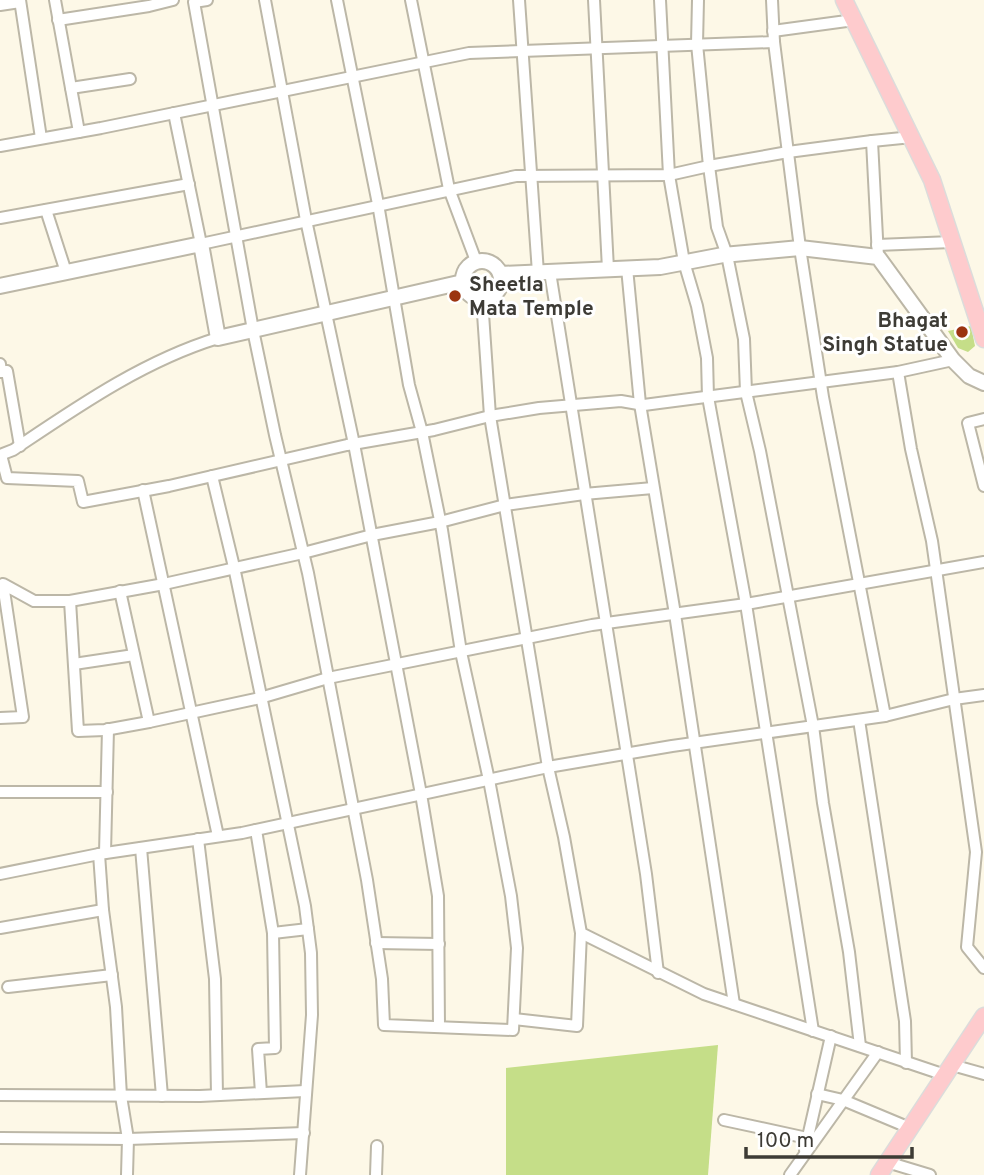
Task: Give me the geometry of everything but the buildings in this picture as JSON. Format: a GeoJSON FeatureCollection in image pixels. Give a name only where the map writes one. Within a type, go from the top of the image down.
{"type":"FeatureCollection","features":[{"type":"Feature","properties":{"kind":"main road"},"geometry":{"type":"LineString","coordinates":[[844,0],[932,180],[970,299],[983,330]]}},
{"type":"Feature","properties":{"kind":"main road"},"geometry":{"type":"LineString","coordinates":[[883,1169],[984,1016]]}},
{"type":"Feature","properties":{"kind":"street"},"geometry":{"type":"LineString","coordinates":[[55,0],[79,132]]}},
{"type":"Feature","properties":{"kind":"street"},"geometry":{"type":"LineString","coordinates":[[58,20],[173,0]]}},
{"type":"Feature","properties":{"kind":"street"},"geometry":{"type":"LineString","coordinates":[[181,0],[207,0]]}},
{"type":"Feature","properties":{"kind":"street"},"geometry":{"type":"LineString","coordinates":[[265,0],[306,220],[354,444],[421,794],[438,896],[439,1027]]}},
{"type":"Feature","properties":{"kind":"street"},"geometry":{"type":"LineString","coordinates":[[194,2],[253,330],[303,553],[353,809],[382,979],[384,1025],[513,1030],[517,948],[511,896],[461,652],[440,523],[410,385],[378,204],[337,0]]}},
{"type":"Feature","properties":{"kind":"street"},"geometry":{"type":"LineString","coordinates":[[411,0],[449,189],[476,261]]}},
{"type":"Feature","properties":{"kind":"street"},"geometry":{"type":"LineString","coordinates":[[519,0],[532,176],[544,273],[571,405],[646,874],[657,973]]}},
{"type":"Feature","properties":{"kind":"street"},"geometry":{"type":"LineString","coordinates":[[594,0],[608,269]]}},
{"type":"Feature","properties":{"kind":"street"},"geometry":{"type":"LineString","coordinates":[[660,0],[669,176],[684,262],[697,306],[706,358],[708,397],[747,604],[813,1031]]}},
{"type":"Feature","properties":{"kind":"street"},"geometry":{"type":"LineString","coordinates":[[698,0],[697,44],[717,227],[727,255],[744,339],[746,392],[813,726],[823,803],[849,952],[860,1046]]}},
{"type":"Feature","properties":{"kind":"street"},"geometry":{"type":"LineString","coordinates":[[772,0],[773,36],[800,248],[821,381],[884,716]]}},
{"type":"Feature","properties":{"kind":"street"},"geometry":{"type":"LineString","coordinates":[[0,5],[20,1],[41,138]]}},
{"type":"Feature","properties":{"kind":"street"},"geometry":{"type":"LineString","coordinates":[[0,146],[469,52],[697,44],[773,36],[854,20]]}},
{"type":"Feature","properties":{"kind":"street"},"geometry":{"type":"LineString","coordinates":[[71,88],[130,79]]}},
{"type":"Feature","properties":{"kind":"street"},"geometry":{"type":"LineString","coordinates":[[174,113],[218,338]]}},
{"type":"Feature","properties":{"kind":"street"},"geometry":{"type":"LineString","coordinates":[[0,286],[516,176],[669,176],[788,152],[912,137]]}},
{"type":"Feature","properties":{"kind":"street"},"geometry":{"type":"LineString","coordinates":[[872,141],[878,251],[953,360],[969,376],[984,383]]}},
{"type":"Feature","properties":{"kind":"street"},"geometry":{"type":"LineString","coordinates":[[0,218],[189,184]]}},
{"type":"Feature","properties":{"kind":"street"},"geometry":{"type":"LineString","coordinates":[[46,210],[66,272]]}},
{"type":"Feature","properties":{"kind":"street"},"geometry":{"type":"LineString","coordinates":[[501,274],[660,267],[727,255],[800,248],[878,251],[952,242]]}},
{"type":"Feature","properties":{"kind":"street"},"geometry":{"type":"LineString","coordinates":[[476,261],[491,262],[501,274],[501,285],[496,294],[482,299],[470,295],[463,282],[466,269],[476,261]]}},
{"type":"Feature","properties":{"kind":"street"},"geometry":{"type":"LineString","coordinates":[[627,268],[640,404],[734,1004]]}},
{"type":"Feature","properties":{"kind":"street"},"geometry":{"type":"LineString","coordinates":[[463,282],[327,312],[185,348],[86,401],[20,446],[1,455],[7,478],[78,481],[83,502],[490,416],[571,405],[621,401],[640,404],[708,397],[898,372],[953,360]]}},
{"type":"Feature","properties":{"kind":"street"},"geometry":{"type":"LineString","coordinates":[[482,299],[490,416],[548,767],[581,933],[577,1026],[514,1019]]}},
{"type":"Feature","properties":{"kind":"street"},"geometry":{"type":"LineString","coordinates":[[0,364],[1,372],[7,371],[20,446]]}},
{"type":"Feature","properties":{"kind":"street"},"geometry":{"type":"LineString","coordinates":[[898,372],[911,449],[932,541],[954,699],[980,851],[967,947],[984,968]]}},
{"type":"Feature","properties":{"kind":"street"},"geometry":{"type":"LineString","coordinates":[[984,419],[968,423],[984,485]]}},
{"type":"Feature","properties":{"kind":"street"},"geometry":{"type":"LineString","coordinates":[[212,476],[234,567],[308,929],[312,1015],[300,1175]]}},
{"type":"Feature","properties":{"kind":"street"},"geometry":{"type":"LineString","coordinates":[[1,584],[34,601],[70,601],[303,553],[372,535],[440,523],[505,505],[653,488]]}},
{"type":"Feature","properties":{"kind":"street"},"geometry":{"type":"LineString","coordinates":[[143,490],[218,836]]}},
{"type":"Feature","properties":{"kind":"street"},"geometry":{"type":"LineString","coordinates":[[70,601],[78,731],[149,722],[260,698],[328,678],[527,637],[606,623],[747,604],[984,562]]}},
{"type":"Feature","properties":{"kind":"street"},"geometry":{"type":"LineString","coordinates":[[0,718],[23,717],[1,584]]}},
{"type":"Feature","properties":{"kind":"street"},"geometry":{"type":"LineString","coordinates":[[120,591],[149,722]]}},
{"type":"Feature","properties":{"kind":"street"},"geometry":{"type":"LineString","coordinates":[[74,664],[135,655]]}},
{"type":"Feature","properties":{"kind":"street"},"geometry":{"type":"LineString","coordinates":[[0,874],[102,854],[256,830],[548,767],[695,742],[884,716],[954,699],[984,695]]}},
{"type":"Feature","properties":{"kind":"street"},"geometry":{"type":"LineString","coordinates":[[859,720],[905,1021],[906,1063]]}},
{"type":"Feature","properties":{"kind":"street"},"geometry":{"type":"LineString","coordinates":[[108,729],[102,854],[103,911],[112,975],[121,1096],[128,1139],[127,1175]]}},
{"type":"Feature","properties":{"kind":"street"},"geometry":{"type":"LineString","coordinates":[[0,792],[107,792]]}},
{"type":"Feature","properties":{"kind":"street"},"geometry":{"type":"LineString","coordinates":[[256,830],[273,933],[275,1048],[258,1049],[261,1093]]}},
{"type":"Feature","properties":{"kind":"street"},"geometry":{"type":"LineString","coordinates":[[198,839],[215,979],[217,1095]]}},
{"type":"Feature","properties":{"kind":"street"},"geometry":{"type":"LineString","coordinates":[[141,848],[162,1096]]}},
{"type":"Feature","properties":{"kind":"street"},"geometry":{"type":"LineString","coordinates":[[0,928],[103,911]]}},
{"type":"Feature","properties":{"kind":"street"},"geometry":{"type":"LineString","coordinates":[[273,933],[308,929]]}},
{"type":"Feature","properties":{"kind":"street"},"geometry":{"type":"LineString","coordinates":[[581,933],[704,994],[906,1063],[984,1074]]}},
{"type":"Feature","properties":{"kind":"street"},"geometry":{"type":"LineString","coordinates":[[376,943],[439,944]]}},
{"type":"Feature","properties":{"kind":"street"},"geometry":{"type":"LineString","coordinates":[[8,987],[112,975]]}},
{"type":"Feature","properties":{"kind":"street"},"geometry":{"type":"LineString","coordinates":[[803,1156],[831,1036]]}},
{"type":"Feature","properties":{"kind":"street"},"geometry":{"type":"LineString","coordinates":[[790,1175],[878,1052]]}},
{"type":"Feature","properties":{"kind":"street"},"geometry":{"type":"LineString","coordinates":[[0,1095],[162,1096],[305,1091]]}},
{"type":"Feature","properties":{"kind":"street"},"geometry":{"type":"LineString","coordinates":[[817,1094],[843,1100],[910,1128]]}},
{"type":"Feature","properties":{"kind":"street"},"geometry":{"type":"LineString","coordinates":[[724,1120],[807,1138]]}},
{"type":"Feature","properties":{"kind":"street"},"geometry":{"type":"LineString","coordinates":[[0,1138],[128,1139],[304,1133]]}},
{"type":"Feature","properties":{"kind":"street"},"geometry":{"type":"LineString","coordinates":[[376,1175],[377,1146]]}},
{"type":"Feature","properties":{"kind":"street"},"geometry":{"type":"LineString","coordinates":[[883,1169],[930,1175]]}},
{"type":"Feature","properties":{"kind":"green space"},"geometry":{"type":"Polygon","coordinates":[[[971,326],[975,346],[968,352],[958,348],[948,331],[971,326]]]}},
{"type":"Feature","properties":{"kind":"green space"},"geometry":{"type":"Polygon","coordinates":[[[718,1045],[708,1175],[506,1175],[506,1068],[718,1045]]]}},
{"type":"Feature","properties":{"kind":"place","name":"Sheetla Mata Temple"},"geometry":{"type":"Point","coordinates":[455,296]}},
{"type":"Feature","properties":{"kind":"place","name":"Bhagat Singh Statue"},"geometry":{"type":"Point","coordinates":[962,332]}}]}
